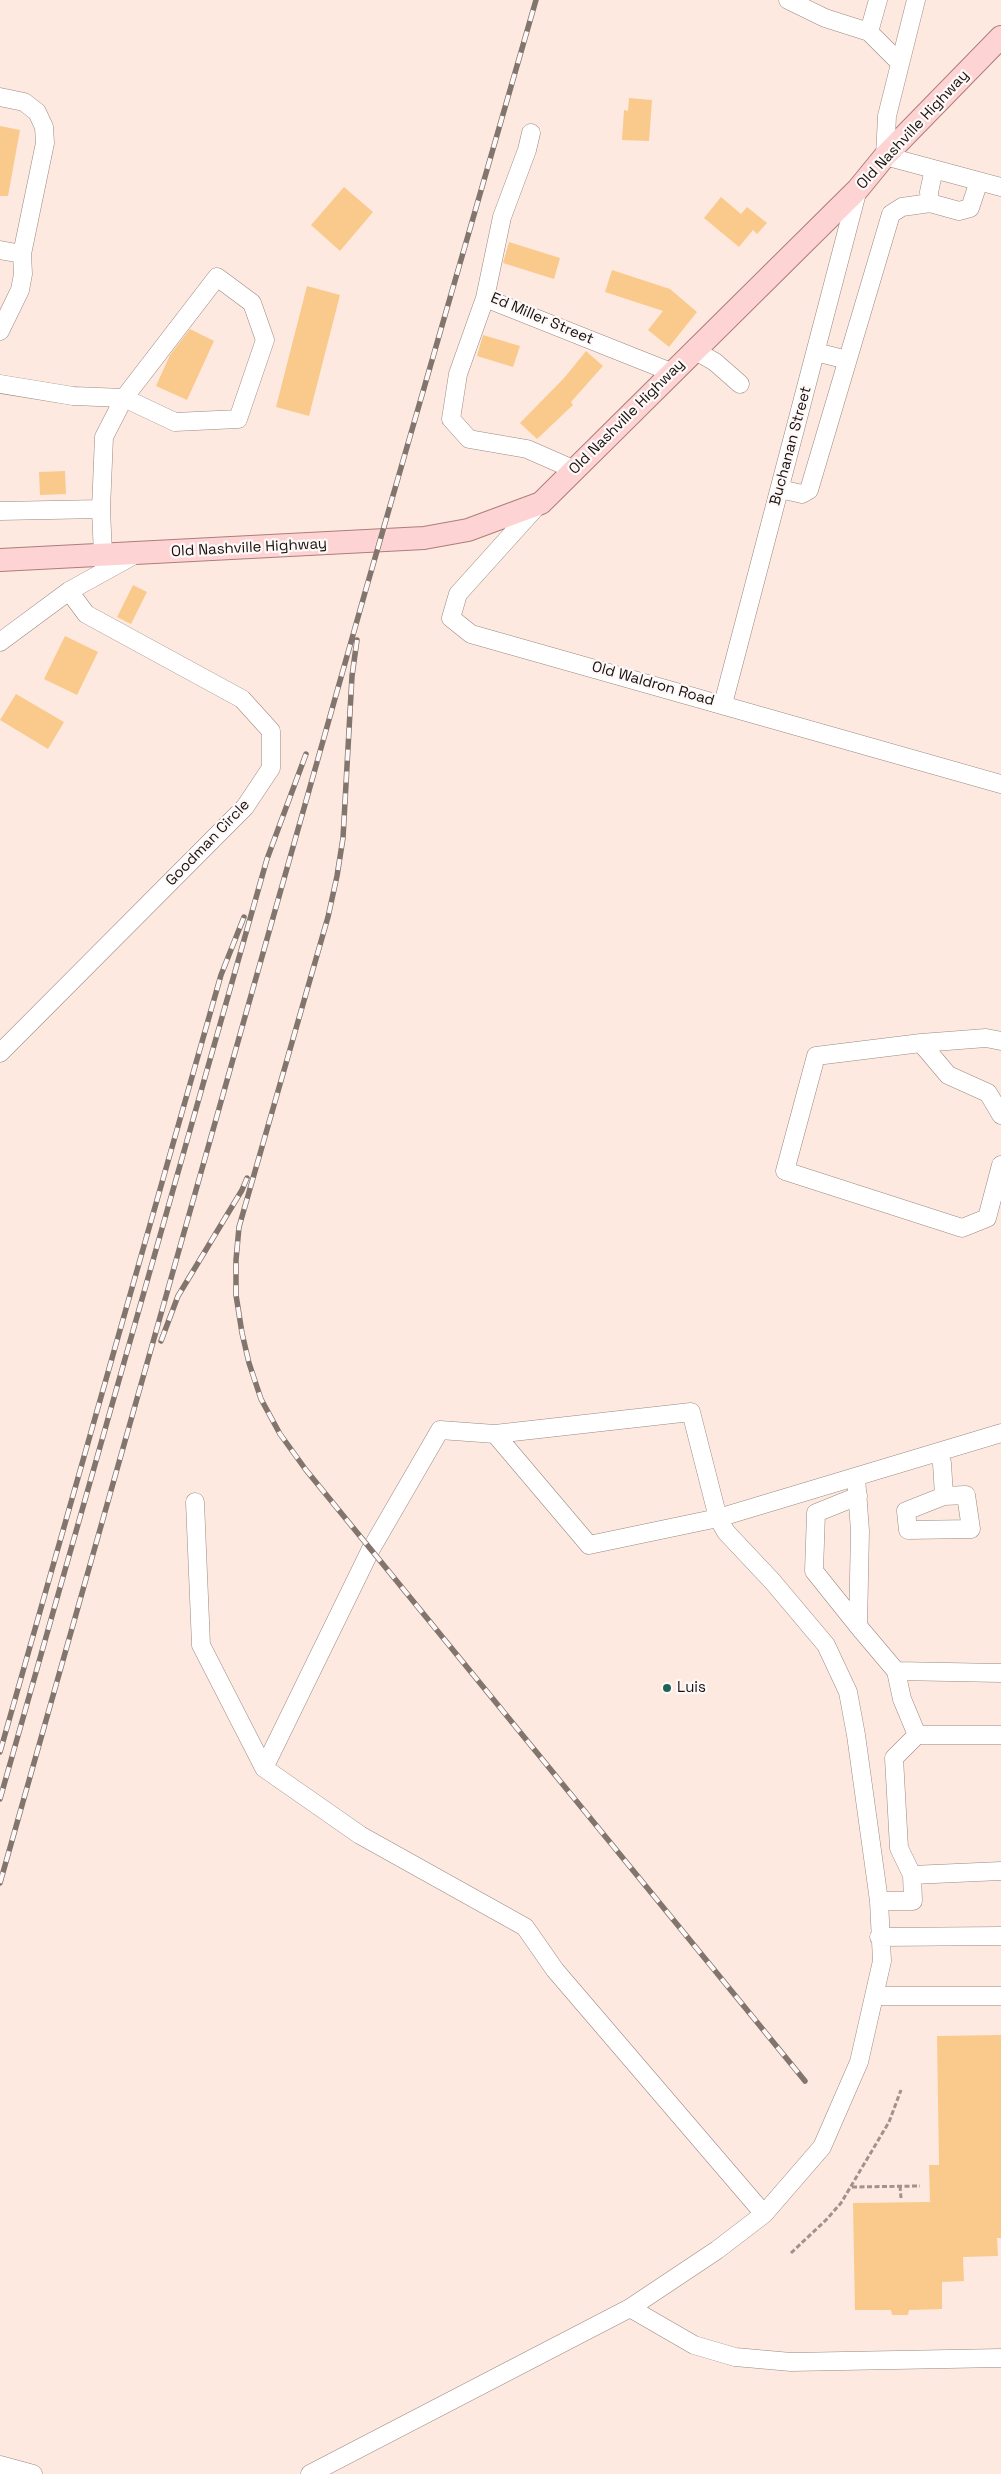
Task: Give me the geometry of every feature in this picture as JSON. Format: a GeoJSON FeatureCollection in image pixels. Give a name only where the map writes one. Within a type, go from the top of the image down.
{"type":"FeatureCollection","features":[{"type":"Feature","properties":{"kind":"main road","name":"Old Nashville Highway"},"geometry":{"type":"LineString","coordinates":[[0,560],[424,538],[468,530],[541,502],[858,189],[885,156],[1001,37]]}},
{"type":"Feature","properties":{"kind":"street"},"geometry":{"type":"LineString","coordinates":[[788,0],[825,18],[869,32],[900,63]]}},
{"type":"Feature","properties":{"kind":"street"},"geometry":{"type":"LineString","coordinates":[[869,32],[878,0]]}},
{"type":"Feature","properties":{"kind":"street"},"geometry":{"type":"LineString","coordinates":[[916,0],[887,116],[885,156],[1001,186]]}},
{"type":"Feature","properties":{"kind":"street"},"geometry":{"type":"LineString","coordinates":[[0,97],[24,102],[38,112],[44,127],[45,143],[22,254],[23,274],[20,290],[0,331]]}},
{"type":"Feature","properties":{"kind":"street","name":"Ed Miller Street"},"geometry":{"type":"LineString","coordinates":[[531,133],[527,150],[502,218],[485,298],[671,372]]}},
{"type":"Feature","properties":{"kind":"street"},"geometry":{"type":"LineString","coordinates":[[930,203],[929,192],[934,169]]}},
{"type":"Feature","properties":{"kind":"street"},"geometry":{"type":"LineString","coordinates":[[780,489],[802,494],[809,490],[891,214],[902,207],[930,203],[959,211],[970,208],[979,181]]}},
{"type":"Feature","properties":{"kind":"street","name":"Buchanan Street"},"geometry":{"type":"LineString","coordinates":[[723,704],[858,189]]}},
{"type":"Feature","properties":{"kind":"street"},"geometry":{"type":"LineString","coordinates":[[0,250],[22,254]]}},
{"type":"Feature","properties":{"kind":"street"},"geometry":{"type":"LineString","coordinates":[[0,384],[73,396],[124,398],[175,422],[238,419],[265,340],[252,303],[217,277],[124,398],[104,437],[101,509],[103,555]]}},
{"type":"Feature","properties":{"kind":"street"},"geometry":{"type":"LineString","coordinates":[[485,298],[458,374],[450,419],[469,439],[527,449],[574,470]]}},
{"type":"Feature","properties":{"kind":"street"},"geometry":{"type":"LineString","coordinates":[[694,350],[715,362],[740,384]]}},
{"type":"Feature","properties":{"kind":"street"},"geometry":{"type":"LineString","coordinates":[[816,352],[847,360]]}},
{"type":"Feature","properties":{"kind":"street","name":"Old Waldron Road"},"geometry":{"type":"LineString","coordinates":[[541,502],[458,594],[451,618],[472,634],[1001,784]]}},
{"type":"Feature","properties":{"kind":"street"},"geometry":{"type":"LineString","coordinates":[[0,511],[101,509]]}},
{"type":"Feature","properties":{"kind":"street","name":"Old Nashville Highway"},"geometry":{"type":"LineString","coordinates":[[0,642],[69,592],[136,554]]}},
{"type":"Feature","properties":{"kind":"street","name":"Goodman Circle"},"geometry":{"type":"LineString","coordinates":[[0,1053],[245,807],[271,768],[271,731],[242,699],[86,614],[69,592]]}},
{"type":"Feature","properties":{"kind":"street"},"geometry":{"type":"LineString","coordinates":[[1001,1041],[986,1038],[921,1043],[816,1056],[785,1171],[962,1228],[987,1218],[1001,1165]]}},
{"type":"Feature","properties":{"kind":"street"},"geometry":{"type":"LineString","coordinates":[[921,1043],[948,1075],[988,1093],[1001,1115]]}},
{"type":"Feature","properties":{"kind":"street"},"geometry":{"type":"LineString","coordinates":[[264,1768],[370,1549],[440,1430],[495,1434],[691,1412],[718,1518],[726,1532],[773,1582],[826,1645],[848,1692],[856,1735],[879,1901],[879,1937],[882,1961],[859,2062],[822,2147],[764,2214],[717,2250],[630,2308],[310,2474]]}},
{"type":"Feature","properties":{"kind":"street"},"geometry":{"type":"LineString","coordinates":[[495,1434],[589,1545],[718,1518],[1001,1433]]}},
{"type":"Feature","properties":{"kind":"street"},"geometry":{"type":"LineString","coordinates":[[938,1453],[942,1463],[944,1496]]}},
{"type":"Feature","properties":{"kind":"street"},"geometry":{"type":"LineString","coordinates":[[856,1477],[860,1531],[858,1626]]}},
{"type":"Feature","properties":{"kind":"street"},"geometry":{"type":"LineString","coordinates":[[858,1496],[816,1513],[814,1571],[896,1671],[902,1699],[917,1735]]}},
{"type":"Feature","properties":{"kind":"street"},"geometry":{"type":"LineString","coordinates":[[195,1502],[201,1645],[264,1768],[360,1835],[525,1928],[555,1970],[764,2214]]}},
{"type":"Feature","properties":{"kind":"street"},"geometry":{"type":"LineString","coordinates":[[896,1671],[1001,1674]]}},
{"type":"Feature","properties":{"kind":"street"},"geometry":{"type":"LineString","coordinates":[[879,1901],[913,1901],[912,1876],[899,1848],[894,1758],[917,1735],[1001,1735]]}},
{"type":"Feature","properties":{"kind":"street"},"geometry":{"type":"LineString","coordinates":[[912,1876],[1001,1870]]}},
{"type":"Feature","properties":{"kind":"street"},"geometry":{"type":"LineString","coordinates":[[879,1937],[1001,1936]]}},
{"type":"Feature","properties":{"kind":"street"},"geometry":{"type":"LineString","coordinates":[[874,1996],[1001,1996]]}},
{"type":"Feature","properties":{"kind":"street"},"geometry":{"type":"LineString","coordinates":[[630,2308],[694,2345],[736,2357],[791,2362],[1001,2358]]}},
{"type":"Feature","properties":{"kind":"street"},"geometry":{"type":"LineString","coordinates":[[0,2465],[32,2474]]}},
{"type":"Feature","properties":{"kind":"path"},"geometry":{"type":"LineString","coordinates":[[790,2252],[826,2220],[852,2187],[889,2122],[901,2090]]}},
{"type":"Feature","properties":{"kind":"path"},"geometry":{"type":"LineString","coordinates":[[900,2186],[901,2198]]}},
{"type":"Feature","properties":{"kind":"path"},"geometry":{"type":"LineString","coordinates":[[852,2187],[920,2186]]}},
{"type":"Feature","properties":{"kind":"building"},"geometry":{"type":"Polygon","coordinates":[[[629,98],[652,100],[649,141],[622,140],[624,110],[628,111],[629,98]]]}},
{"type":"Feature","properties":{"kind":"building"},"geometry":{"type":"Polygon","coordinates":[[[0,126],[20,130],[8,196],[0,196],[0,126]]]}},
{"type":"Feature","properties":{"kind":"building"},"geometry":{"type":"Polygon","coordinates":[[[344,187],[373,212],[340,251],[311,225],[344,187]]]}},
{"type":"Feature","properties":{"kind":"building"},"geometry":{"type":"Polygon","coordinates":[[[721,197],[741,214],[747,207],[767,223],[757,234],[753,230],[739,247],[704,218],[721,197]]]}},
{"type":"Feature","properties":{"kind":"building"},"geometry":{"type":"Polygon","coordinates":[[[509,242],[560,258],[554,279],[503,263],[509,242]]]}},
{"type":"Feature","properties":{"kind":"building"},"geometry":{"type":"Polygon","coordinates":[[[612,270],[670,289],[697,312],[669,347],[648,330],[663,311],[605,292],[612,270]]]}},
{"type":"Feature","properties":{"kind":"building"},"geometry":{"type":"Polygon","coordinates":[[[307,286],[340,295],[309,416],[276,407],[307,286]]]}},
{"type":"Feature","properties":{"kind":"building"},"geometry":{"type":"Polygon","coordinates":[[[190,329],[214,341],[187,400],[156,386],[170,355],[190,329]]]}},
{"type":"Feature","properties":{"kind":"building"},"geometry":{"type":"Polygon","coordinates":[[[483,335],[520,346],[513,367],[477,356],[483,335]]]}},
{"type":"Feature","properties":{"kind":"building"},"geometry":{"type":"Polygon","coordinates":[[[586,351],[603,366],[571,402],[573,405],[537,439],[520,423],[565,377],[586,351]]]}},
{"type":"Feature","properties":{"kind":"building"},"geometry":{"type":"Polygon","coordinates":[[[65,471],[66,494],[40,495],[39,472],[65,471]]]}},
{"type":"Feature","properties":{"kind":"building"},"geometry":{"type":"Polygon","coordinates":[[[133,585],[147,592],[131,624],[117,617],[133,585]]]}},
{"type":"Feature","properties":{"kind":"building"},"geometry":{"type":"Polygon","coordinates":[[[65,636],[98,652],[77,695],[44,679],[65,636]]]}},
{"type":"Feature","properties":{"kind":"building"},"geometry":{"type":"Polygon","coordinates":[[[16,694],[64,722],[48,749],[0,720],[16,694]]]}},
{"type":"Feature","properties":{"kind":"building"},"geometry":{"type":"Polygon","coordinates":[[[1001,2035],[1001,2238],[997,2238],[998,2256],[963,2257],[964,2281],[942,2282],[942,2309],[909,2310],[908,2315],[892,2315],[891,2310],[855,2310],[853,2203],[930,2202],[929,2165],[939,2165],[937,2036],[1001,2035]]]}},
{"type":"Feature","properties":{"kind":"railway"},"geometry":{"type":"LineString","coordinates":[[0,1883],[364,596],[536,0]]}},
{"type":"Feature","properties":{"kind":"railway"},"geometry":{"type":"LineString","coordinates":[[357,640],[352,676],[343,838],[337,876],[328,917],[239,1227],[236,1260],[236,1295],[249,1363],[261,1399],[280,1434],[306,1470],[805,2081]]}},
{"type":"Feature","properties":{"kind":"railway"},"geometry":{"type":"LineString","coordinates":[[0,1799],[267,859],[306,754]]}},
{"type":"Feature","properties":{"kind":"railway"},"geometry":{"type":"LineString","coordinates":[[0,1752],[221,975],[244,917]]}},
{"type":"Feature","properties":{"kind":"railway"},"geometry":{"type":"LineString","coordinates":[[161,1341],[178,1296],[242,1190],[247,1178]]}},
{"type":"Feature","properties":{"kind":"place","name":"Luis"},"geometry":{"type":"Point","coordinates":[667,1688]}}]}
